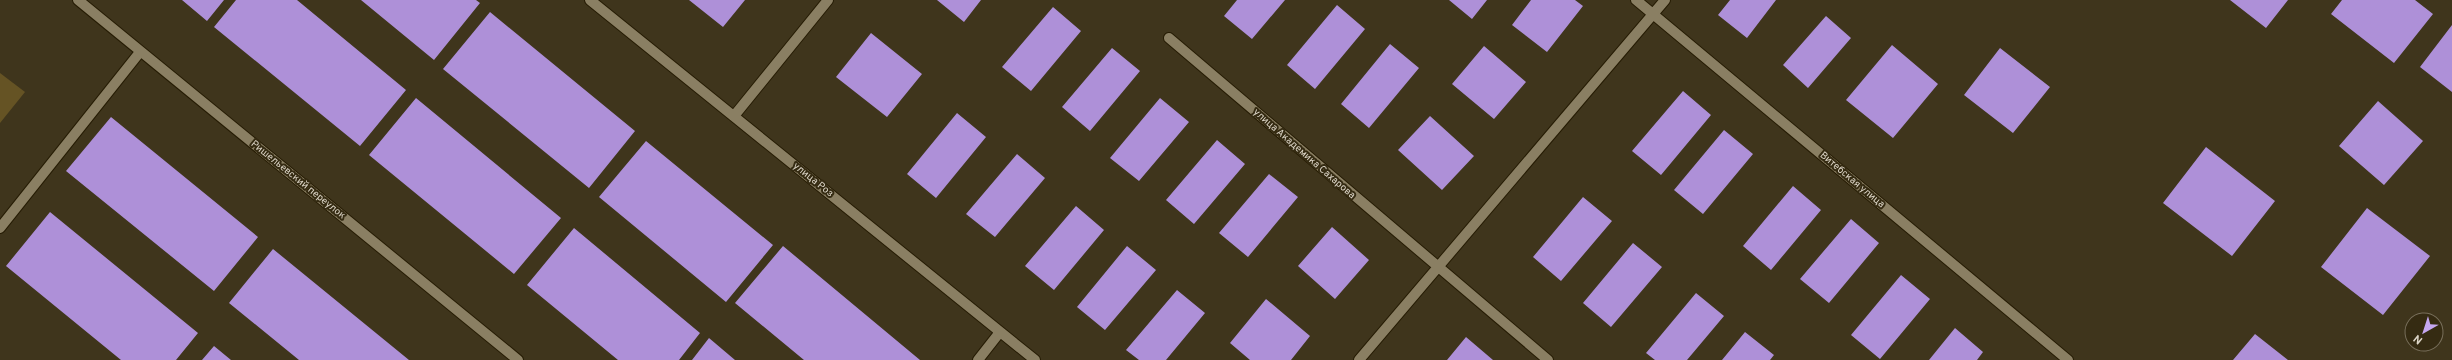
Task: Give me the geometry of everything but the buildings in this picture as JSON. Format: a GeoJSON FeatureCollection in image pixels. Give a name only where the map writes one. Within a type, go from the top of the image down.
{"type":"FeatureCollection","features":[{"type":"Feature","properties":{"kind":"street","name":"Ришельевский переулок"},"geometry":{"type":"LineString","coordinates":[[78,0],[518,360]]}},
{"type":"Feature","properties":{"kind":"street","name":"улица Роз"},"geometry":{"type":"LineString","coordinates":[[590,0],[1035,360]]}},
{"type":"Feature","properties":{"kind":"street"},"geometry":{"type":"LineString","coordinates":[[734,116],[828,0]]}},
{"type":"Feature","properties":{"kind":"street","name":"Витебская улица"},"geometry":{"type":"LineString","coordinates":[[1636,0],[2068,360]]}},
{"type":"Feature","properties":{"kind":"street"},"geometry":{"type":"LineString","coordinates":[[1359,360],[1439,269],[1665,0]]}},
{"type":"Feature","properties":{"kind":"street","name":"улица Академика Сахарова"},"geometry":{"type":"LineString","coordinates":[[1169,38],[1439,269],[1548,360]]}},
{"type":"Feature","properties":{"kind":"street"},"geometry":{"type":"LineString","coordinates":[[0,228],[140,52]]}},
{"type":"Feature","properties":{"kind":"street"},"geometry":{"type":"LineString","coordinates":[[978,360],[1000,332]]}},
{"type":"Feature","properties":{"kind":"shaded area"},"geometry":{"type":"Polygon","coordinates":[[[0,73],[25,92],[0,123],[0,73]]]}}]}
